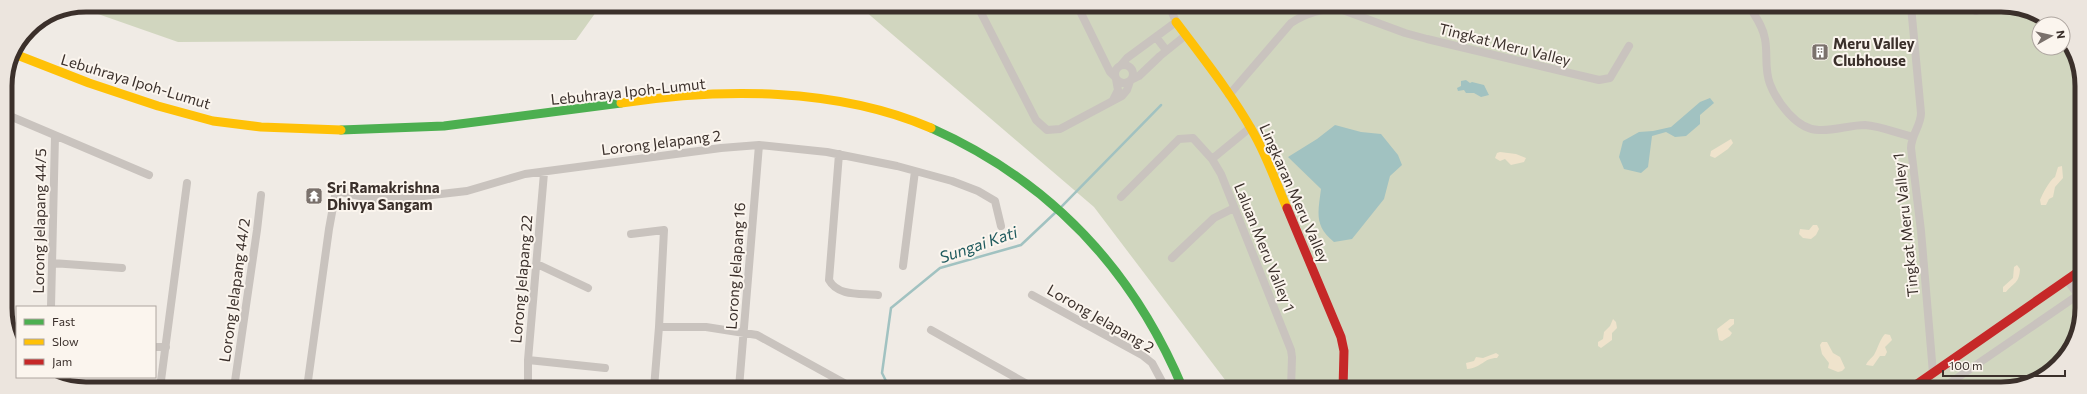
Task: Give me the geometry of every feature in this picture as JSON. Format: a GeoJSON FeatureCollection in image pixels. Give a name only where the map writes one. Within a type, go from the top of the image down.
{"type":"FeatureCollection","features":[{"type":"Feature","properties":{"kind":"main road","name":"Lingkaran Meru Valley"},"geometry":{"type":"LineString","coordinates":[[1176,22],[1251,128],[1294,223],[1341,337],[1344,352],[1343,382]]}},
{"type":"Feature","properties":{"kind":"main road","name":"Lebuhraya Ipoh-Lumut"},"geometry":{"type":"LineString","coordinates":[[19,56],[75,79],[185,114],[227,123],[322,130],[409,128],[460,124],[568,112],[660,98],[697,96],[766,95],[836,102],[893,115],[941,133],[994,161],[1040,194],[1076,226],[1113,266],[1138,301],[1169,355],[1180,382]]}},
{"type":"Feature","properties":{"kind":"main road"},"geometry":{"type":"LineString","coordinates":[[1920,382],[2075,274]]}},
{"type":"Feature","properties":{"kind":"street"},"geometry":{"type":"LineString","coordinates":[[981,12],[1036,120],[1042,128],[1051,130],[1060,129],[1124,94],[1133,75],[1132,69],[1127,65],[1120,65],[1104,58]]}},
{"type":"Feature","properties":{"kind":"street"},"geometry":{"type":"LineString","coordinates":[[1081,12],[1110,72],[1123,83],[1139,76],[1166,50],[1186,35]]}},
{"type":"Feature","properties":{"kind":"street","name":"Lingkaran Meru Valley"},"geometry":{"type":"LineString","coordinates":[[1172,12],[1176,22]]}},
{"type":"Feature","properties":{"kind":"street","name":"Tingkat Meru Valley"},"geometry":{"type":"LineString","coordinates":[[1229,95],[1291,23],[1297,19],[1317,12]]}},
{"type":"Feature","properties":{"kind":"street","name":"Tingkat Meru Valley"},"geometry":{"type":"LineString","coordinates":[[1349,12],[1426,39],[1599,80],[1610,78],[1629,46]]}},
{"type":"Feature","properties":{"kind":"street"},"geometry":{"type":"LineString","coordinates":[[1752,12],[1763,32],[1765,40],[1766,66],[1770,85],[1787,111],[1802,125],[1809,129],[1820,130],[1865,125],[1912,137]]}},
{"type":"Feature","properties":{"kind":"street","name":"Tingkat Meru Valley 1"},"geometry":{"type":"LineString","coordinates":[[1912,12],[1921,113],[1919,124],[1912,137],[1911,148],[1922,239],[1933,373]]}},
{"type":"Feature","properties":{"kind":"street"},"geometry":{"type":"LineString","coordinates":[[1113,100],[1118,90],[1115,72],[1120,65],[1176,22]]}},
{"type":"Feature","properties":{"kind":"street"},"geometry":{"type":"LineString","coordinates":[[1156,36],[1166,50]]}},
{"type":"Feature","properties":{"kind":"street"},"geometry":{"type":"LineString","coordinates":[[12,117],[149,175]]}},
{"type":"Feature","properties":{"kind":"street"},"geometry":{"type":"LineString","coordinates":[[1212,159],[1251,128]]}},
{"type":"Feature","properties":{"kind":"street","name":"Lorong Jelapang 44/5"},"geometry":{"type":"LineString","coordinates":[[51,306],[55,136]]}},
{"type":"Feature","properties":{"kind":"street","name":"Laluan Meru Valley 1"},"geometry":{"type":"LineString","coordinates":[[1120,197],[1179,139],[1193,138],[1212,159],[1219,170],[1291,350],[1291,382]]}},
{"type":"Feature","properties":{"kind":"street","name":"Lorong Jelapang 2"},"geometry":{"type":"LineString","coordinates":[[308,382],[329,229],[335,196],[340,192],[375,199],[406,198],[467,191],[525,174],[722,148],[759,145],[838,154],[946,179],[991,198],[997,206],[1001,226]]}},
{"type":"Feature","properties":{"kind":"street","name":"Lorong Jelapang 16"},"geometry":{"type":"LineString","coordinates":[[740,382],[759,145]]}},
{"type":"Feature","properties":{"kind":"street"},"geometry":{"type":"LineString","coordinates":[[838,154],[829,280],[833,287],[843,292],[878,295]]}},
{"type":"Feature","properties":{"kind":"street"},"geometry":{"type":"LineString","coordinates":[[903,266],[915,171]]}},
{"type":"Feature","properties":{"kind":"street","name":"Lorong Jelapang 22"},"geometry":{"type":"LineString","coordinates":[[528,382],[528,360],[544,172]]}},
{"type":"Feature","properties":{"kind":"street"},"geometry":{"type":"LineString","coordinates":[[161,382],[187,183]]}},
{"type":"Feature","properties":{"kind":"street","name":"Lorong Jelapang 44/2"},"geometry":{"type":"LineString","coordinates":[[235,382],[261,194]]}},
{"type":"Feature","properties":{"kind":"street"},"geometry":{"type":"LineString","coordinates":[[1172,258],[1214,218],[1234,208]]}},
{"type":"Feature","properties":{"kind":"street"},"geometry":{"type":"LineString","coordinates":[[632,234],[664,230],[654,382]]}},
{"type":"Feature","properties":{"kind":"street"},"geometry":{"type":"LineString","coordinates":[[52,263],[122,268]]}},
{"type":"Feature","properties":{"kind":"street"},"geometry":{"type":"LineString","coordinates":[[537,264],[588,288]]}},
{"type":"Feature","properties":{"kind":"street"},"geometry":{"type":"LineString","coordinates":[[2067,280],[2075,289]]}},
{"type":"Feature","properties":{"kind":"street","name":"Lorong Jelapang 2"},"geometry":{"type":"LineString","coordinates":[[1032,294],[1142,355],[1152,363],[1162,382]]}},
{"type":"Feature","properties":{"kind":"street"},"geometry":{"type":"LineString","coordinates":[[1951,382],[2075,297]]}},
{"type":"Feature","properties":{"kind":"street"},"geometry":{"type":"LineString","coordinates":[[659,327],[706,327],[744,332],[765,338],[844,382]]}},
{"type":"Feature","properties":{"kind":"street"},"geometry":{"type":"LineString","coordinates":[[931,330],[1024,382]]}},
{"type":"Feature","properties":{"kind":"street"},"geometry":{"type":"LineString","coordinates":[[156,348],[166,347]]}},
{"type":"Feature","properties":{"kind":"street"},"geometry":{"type":"LineString","coordinates":[[528,360],[606,368]]}},
{"type":"Feature","properties":{"kind":"green space"},"geometry":{"type":"Polygon","coordinates":[[[92,12],[596,12],[576,40],[178,42],[92,12]]]}},
{"type":"Feature","properties":{"kind":"green space"},"geometry":{"type":"Polygon","coordinates":[[[866,12],[2001,12],[2015,13],[2031,19],[2031,56],[2068,56],[2071,62],[2075,81],[2074,322],[2065,345],[2057,357],[2042,370],[2025,378],[2006,382],[1227,382],[1094,207],[866,12]]]}},
{"type":"Feature","properties":{"kind":"sand"},"geometry":{"type":"Polygon","coordinates":[[[1731,139],[1733,143],[1728,149],[1715,158],[1710,156],[1711,151],[1731,139]]]}},
{"type":"Feature","properties":{"kind":"sand"},"geometry":{"type":"Polygon","coordinates":[[[1497,153],[1516,154],[1526,158],[1524,162],[1511,165],[1505,159],[1500,161],[1495,158],[1497,153]]]}},
{"type":"Feature","properties":{"kind":"sand"},"geometry":{"type":"Polygon","coordinates":[[[2062,166],[2063,178],[2055,187],[2053,197],[2049,199],[2046,205],[2041,205],[2040,200],[2044,191],[2055,177],[2058,167],[2062,166]]]}},
{"type":"Feature","properties":{"kind":"sand"},"geometry":{"type":"Polygon","coordinates":[[[1813,225],[1817,225],[1819,229],[1816,235],[1811,239],[1803,238],[1799,234],[1800,229],[1809,230],[1813,225]]]}},
{"type":"Feature","properties":{"kind":"sand"},"geometry":{"type":"Polygon","coordinates":[[[2017,265],[2020,269],[2019,278],[2006,292],[2003,292],[2003,287],[2013,278],[2014,267],[2017,265]]]}},
{"type":"Feature","properties":{"kind":"sand"},"geometry":{"type":"Polygon","coordinates":[[[1613,319],[1616,322],[1617,328],[1612,333],[1612,340],[1601,348],[1598,346],[1598,342],[1603,339],[1604,332],[1610,326],[1613,319]]]}},
{"type":"Feature","properties":{"kind":"sand"},"geometry":{"type":"Polygon","coordinates":[[[1730,319],[1734,319],[1734,324],[1728,329],[1732,333],[1722,341],[1719,340],[1717,329],[1730,319]]]}},
{"type":"Feature","properties":{"kind":"sand"},"geometry":{"type":"Polygon","coordinates":[[[1885,334],[1890,335],[1892,340],[1885,347],[1887,352],[1885,356],[1880,356],[1873,366],[1866,365],[1874,355],[1885,334]]]}},
{"type":"Feature","properties":{"kind":"sand"},"geometry":{"type":"Polygon","coordinates":[[[1822,342],[1827,342],[1833,353],[1840,357],[1845,368],[1842,371],[1838,372],[1828,368],[1829,363],[1822,354],[1820,345],[1822,342]]]}},
{"type":"Feature","properties":{"kind":"sand"},"geometry":{"type":"Polygon","coordinates":[[[1496,353],[1499,355],[1497,358],[1492,358],[1476,367],[1467,369],[1466,363],[1474,361],[1476,357],[1483,358],[1496,353]]]}},
{"type":"Feature","properties":{"kind":"water"},"geometry":{"type":"Polygon","coordinates":[[[1466,80],[1470,83],[1472,82],[1484,85],[1489,95],[1481,97],[1474,93],[1466,93],[1464,90],[1458,91],[1457,88],[1461,86],[1461,81],[1466,80]]]}},
{"type":"Feature","properties":{"kind":"water"},"geometry":{"type":"Polygon","coordinates":[[[1710,98],[1714,103],[1700,115],[1700,124],[1686,136],[1675,137],[1666,132],[1652,136],[1648,167],[1641,173],[1624,169],[1619,157],[1623,141],[1639,132],[1671,127],[1700,102],[1710,98]]]}},
{"type":"Feature","properties":{"kind":"water"},"geometry":{"type":"Polygon","coordinates":[[[1335,125],[1361,132],[1381,134],[1398,155],[1402,165],[1390,176],[1384,199],[1352,239],[1334,242],[1320,225],[1319,205],[1321,189],[1288,157],[1317,139],[1335,125]]]}},
{"type":"Feature","properties":{"kind":"waterway","name":"Sungai Kati"},"geometry":{"type":"LineString","coordinates":[[1062,206],[1161,105]]}},
{"type":"Feature","properties":{"kind":"waterway","name":"Sungai Kati"},"geometry":{"type":"LineString","coordinates":[[886,382],[882,373],[891,308],[940,268],[1021,245],[1056,212]]}},
{"type":"Feature","properties":{"kind":"traffic: fast"},"geometry":{"type":"LineString","coordinates":[[341,130],[444,126],[621,103]]}},
{"type":"Feature","properties":{"kind":"traffic: fast"},"geometry":{"type":"LineString","coordinates":[[931,128],[974,150],[1014,174],[1050,202],[1083,233],[1113,268],[1139,305],[1163,346],[1180,382]]}},
{"type":"Feature","properties":{"kind":"traffic: slow"},"geometry":{"type":"LineString","coordinates":[[1176,22],[1235,103],[1253,132],[1263,150],[1287,208]]}},
{"type":"Feature","properties":{"kind":"traffic: slow"},"geometry":{"type":"LineString","coordinates":[[19,56],[89,83],[158,106],[213,121],[261,127],[341,130]]}},
{"type":"Feature","properties":{"kind":"traffic: slow"},"geometry":{"type":"LineString","coordinates":[[621,103],[698,95],[778,94],[818,98],[857,105],[895,115],[931,128]]}},
{"type":"Feature","properties":{"kind":"traffic: jam"},"geometry":{"type":"LineString","coordinates":[[1287,208],[1341,337],[1344,351],[1343,382]]}},
{"type":"Feature","properties":{"kind":"traffic: jam"},"geometry":{"type":"LineString","coordinates":[[1920,382],[2075,274]]}},
{"type":"Feature","properties":{"kind":"place","name":"Meru Valley Clubhouse"},"geometry":{"type":"Point","coordinates":[1820,52]}},
{"type":"Feature","properties":{"kind":"place","name":"Sri Ramakrishna Dhivya Sangam"},"geometry":{"type":"Point","coordinates":[314,196]}}]}
